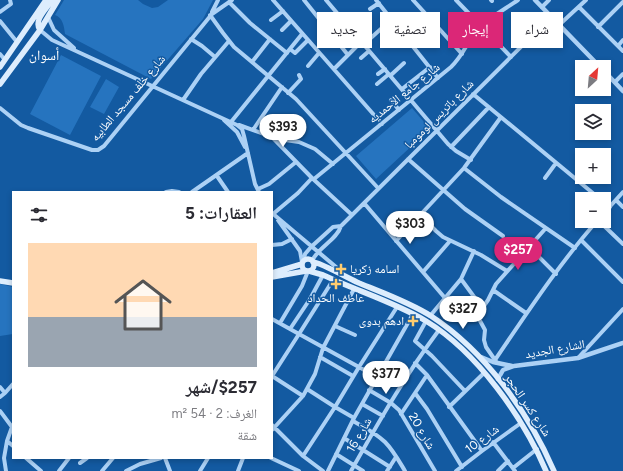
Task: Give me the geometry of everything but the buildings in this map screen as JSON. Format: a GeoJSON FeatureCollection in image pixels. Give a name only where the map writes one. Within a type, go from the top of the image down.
{"type":"FeatureCollection","features":[{"type":"Feature","properties":{"kind":"main road"},"geometry":{"type":"LineString","coordinates":[[0,67],[45,0]]}},
{"type":"Feature","properties":{"kind":"main road"},"geometry":{"type":"LineString","coordinates":[[40,30],[37,25],[38,22],[52,0]]}},
{"type":"Feature","properties":{"kind":"main road"},"geometry":{"type":"LineString","coordinates":[[0,84],[40,30],[58,0]]}},
{"type":"Feature","properties":{"kind":"main road"},"geometry":{"type":"LineString","coordinates":[[17,42],[26,38],[30,43]]}},
{"type":"Feature","properties":{"kind":"main road"},"geometry":{"type":"LineString","coordinates":[[273,273],[308,259],[312,262],[313,267],[308,271],[273,277]]}},
{"type":"Feature","properties":{"kind":"main road"},"geometry":{"type":"LineString","coordinates":[[303,262],[302,268],[308,271]]}},
{"type":"Feature","properties":{"kind":"main road","name":"شارع كسر الحجر"},"geometry":{"type":"LineString","coordinates":[[312,262],[318,262],[348,278],[410,305],[430,316],[456,335],[478,356],[508,391],[536,435],[554,471]]}},
{"type":"Feature","properties":{"kind":"main road","name":"شارع كسر الحجر"},"geometry":{"type":"LineString","coordinates":[[308,271],[323,275],[413,314],[439,330],[463,350],[484,373],[521,423],[546,471]]}},
{"type":"Feature","properties":{"kind":"main road"},"geometry":{"type":"LineString","coordinates":[[0,281],[12,283]]}},
{"type":"Feature","properties":{"kind":"street"},"geometry":{"type":"LineString","coordinates":[[0,12],[11,4],[10,0]]}},
{"type":"Feature","properties":{"kind":"street"},"geometry":{"type":"LineString","coordinates":[[218,0],[211,14],[229,41],[303,107],[378,188]]}},
{"type":"Feature","properties":{"kind":"street"},"geometry":{"type":"LineString","coordinates":[[272,0],[382,124]]}},
{"type":"Feature","properties":{"kind":"street"},"geometry":{"type":"LineString","coordinates":[[304,0],[348,55]]}},
{"type":"Feature","properties":{"kind":"street"},"geometry":{"type":"LineString","coordinates":[[326,0],[336,12]]}},
{"type":"Feature","properties":{"kind":"street"},"geometry":{"type":"LineString","coordinates":[[414,0],[462,54]]}},
{"type":"Feature","properties":{"kind":"street"},"geometry":{"type":"LineString","coordinates":[[456,0],[468,12]]}},
{"type":"Feature","properties":{"kind":"street","name":"شارع جامع الاحمديه"},"geometry":{"type":"LineString","coordinates":[[501,12],[518,0]]}},
{"type":"Feature","properties":{"kind":"street"},"geometry":{"type":"LineString","coordinates":[[535,0],[546,12]]}},
{"type":"Feature","properties":{"kind":"street"},"geometry":{"type":"LineString","coordinates":[[542,7],[549,0]]}},
{"type":"Feature","properties":{"kind":"street"},"geometry":{"type":"LineString","coordinates":[[563,21],[586,0]]}},
{"type":"Feature","properties":{"kind":"street"},"geometry":{"type":"LineString","coordinates":[[231,1],[250,23],[287,54]]}},
{"type":"Feature","properties":{"kind":"street","name":"شارع خلف مسجد الطابيه"},"geometry":{"type":"LineString","coordinates":[[0,108],[21,125],[28,128],[95,150],[101,148],[211,14],[231,1]]}},
{"type":"Feature","properties":{"kind":"street"},"geometry":{"type":"LineString","coordinates":[[370,9],[378,2],[386,12]]}},
{"type":"Feature","properties":{"kind":"street"},"geometry":{"type":"LineString","coordinates":[[598,27],[623,2]]}},
{"type":"Feature","properties":{"kind":"street"},"geometry":{"type":"LineString","coordinates":[[579,7],[623,51]]}},
{"type":"Feature","properties":{"kind":"street"},"geometry":{"type":"LineString","coordinates":[[271,20],[282,11]]}},
{"type":"Feature","properties":{"kind":"street"},"geometry":{"type":"LineString","coordinates":[[48,16],[50,24],[56,33],[78,51]]}},
{"type":"Feature","properties":{"kind":"street"},"geometry":{"type":"LineString","coordinates":[[282,30],[291,21]]}},
{"type":"Feature","properties":{"kind":"street"},"geometry":{"type":"LineString","coordinates":[[0,22],[17,42]]}},
{"type":"Feature","properties":{"kind":"street"},"geometry":{"type":"LineString","coordinates":[[372,36],[380,29]]}},
{"type":"Feature","properties":{"kind":"street"},"geometry":{"type":"LineString","coordinates":[[563,29],[593,60]]}},
{"type":"Feature","properties":{"kind":"street"},"geometry":{"type":"LineString","coordinates":[[40,30],[49,38],[237,125],[281,140],[296,141],[311,147],[333,164]]}},
{"type":"Feature","properties":{"kind":"street"},"geometry":{"type":"LineString","coordinates":[[231,122],[302,34]]}},
{"type":"Feature","properties":{"kind":"street"},"geometry":{"type":"LineString","coordinates":[[191,39],[215,57]]}},
{"type":"Feature","properties":{"kind":"street"},"geometry":{"type":"LineString","coordinates":[[252,62],[270,39]]}},
{"type":"Feature","properties":{"kind":"street"},"geometry":{"type":"LineString","coordinates":[[290,49],[296,53],[308,40]]}},
{"type":"Feature","properties":{"kind":"street"},"geometry":{"type":"LineString","coordinates":[[618,46],[623,40]]}},
{"type":"Feature","properties":{"kind":"street"},"geometry":{"type":"LineString","coordinates":[[182,100],[229,41]]}},
{"type":"Feature","properties":{"kind":"street"},"geometry":{"type":"LineString","coordinates":[[334,69],[357,48]]}},
{"type":"Feature","properties":{"kind":"street"},"geometry":{"type":"LineString","coordinates":[[366,48],[451,146],[471,160]]}},
{"type":"Feature","properties":{"kind":"street"},"geometry":{"type":"LineString","coordinates":[[415,48],[438,78]]}},
{"type":"Feature","properties":{"kind":"street","name":"شارع جامع الاحمديه"},"geometry":{"type":"LineString","coordinates":[[273,212],[451,67],[466,48]]}},
{"type":"Feature","properties":{"kind":"street"},"geometry":{"type":"LineString","coordinates":[[503,48],[511,56]]}},
{"type":"Feature","properties":{"kind":"street","name":"شارع باتريس لومومبا"},"geometry":{"type":"LineString","coordinates":[[312,262],[318,253],[338,232],[341,226],[519,48]]}},
{"type":"Feature","properties":{"kind":"street"},"geometry":{"type":"LineString","coordinates":[[361,58],[369,51]]}},
{"type":"Feature","properties":{"kind":"street"},"geometry":{"type":"LineString","coordinates":[[308,66],[319,53]]}},
{"type":"Feature","properties":{"kind":"street"},"geometry":{"type":"LineString","coordinates":[[0,54],[5,60]]}},
{"type":"Feature","properties":{"kind":"street"},"geometry":{"type":"LineString","coordinates":[[378,84],[404,63]]}},
{"type":"Feature","properties":{"kind":"street"},"geometry":{"type":"LineString","coordinates":[[402,89],[430,67]]}},
{"type":"Feature","properties":{"kind":"street"},"geometry":{"type":"LineString","coordinates":[[378,74],[385,69]]}},
{"type":"Feature","properties":{"kind":"street"},"geometry":{"type":"LineString","coordinates":[[615,82],[623,74]]}},
{"type":"Feature","properties":{"kind":"street"},"geometry":{"type":"LineString","coordinates":[[288,93],[301,79],[298,75]]}},
{"type":"Feature","properties":{"kind":"street"},"geometry":{"type":"LineString","coordinates":[[611,78],[623,91]]}},
{"type":"Feature","properties":{"kind":"street"},"geometry":{"type":"LineString","coordinates":[[253,130],[282,87]]}},
{"type":"Feature","properties":{"kind":"street"},"geometry":{"type":"LineString","coordinates":[[473,94],[591,192]]}},
{"type":"Feature","properties":{"kind":"street"},"geometry":{"type":"LineString","coordinates":[[391,100],[399,110]]}},
{"type":"Feature","properties":{"kind":"street"},"geometry":{"type":"LineString","coordinates":[[451,146],[489,107]]}},
{"type":"Feature","properties":{"kind":"street"},"geometry":{"type":"LineString","coordinates":[[220,117],[235,130],[248,153]]}},
{"type":"Feature","properties":{"kind":"street"},"geometry":{"type":"LineString","coordinates":[[396,242],[471,160],[501,117]]}},
{"type":"Feature","properties":{"kind":"street"},"geometry":{"type":"LineString","coordinates":[[237,125],[243,132],[258,191],[296,162]]}},
{"type":"Feature","properties":{"kind":"street"},"geometry":{"type":"LineString","coordinates":[[271,136],[313,179],[352,215]]}},
{"type":"Feature","properties":{"kind":"street"},"geometry":{"type":"LineString","coordinates":[[194,191],[248,153]]}},
{"type":"Feature","properties":{"kind":"street"},"geometry":{"type":"LineString","coordinates":[[408,159],[465,209],[503,236]]}},
{"type":"Feature","properties":{"kind":"street"},"geometry":{"type":"LineString","coordinates":[[545,178],[556,163]]}},
{"type":"Feature","properties":{"kind":"street"},"geometry":{"type":"LineString","coordinates":[[464,168],[501,197],[575,248]]}},
{"type":"Feature","properties":{"kind":"street"},"geometry":{"type":"LineString","coordinates":[[217,176],[227,191]]}},
{"type":"Feature","properties":{"kind":"street"},"geometry":{"type":"LineString","coordinates":[[611,206],[623,192]]}},
{"type":"Feature","properties":{"kind":"street"},"geometry":{"type":"LineString","coordinates":[[616,200],[623,207]]}},
{"type":"Feature","properties":{"kind":"street"},"geometry":{"type":"LineString","coordinates":[[364,203],[445,298]]}},
{"type":"Feature","properties":{"kind":"street"},"geometry":{"type":"LineString","coordinates":[[273,214],[348,278]]}},
{"type":"Feature","properties":{"kind":"street"},"geometry":{"type":"LineString","coordinates":[[421,216],[436,231],[450,241],[474,251],[507,271]]}},
{"type":"Feature","properties":{"kind":"street"},"geometry":{"type":"LineString","coordinates":[[277,218],[281,226],[300,251],[303,262]]}},
{"type":"Feature","properties":{"kind":"street","name":"شارع باتريس لومومبا"},"geometry":{"type":"LineString","coordinates":[[303,262],[305,254],[311,247],[333,227],[341,226]]}},
{"type":"Feature","properties":{"kind":"street"},"geometry":{"type":"LineString","coordinates":[[546,228],[496,284],[479,316],[485,330],[484,344],[488,352],[496,361],[526,314],[581,240],[592,228]]}},
{"type":"Feature","properties":{"kind":"street"},"geometry":{"type":"LineString","coordinates":[[606,228],[623,244]]}},
{"type":"Feature","properties":{"kind":"street"},"geometry":{"type":"LineString","coordinates":[[273,245],[282,244],[292,239]]}},
{"type":"Feature","properties":{"kind":"street"},"geometry":{"type":"LineString","coordinates":[[581,240],[623,282]]}},
{"type":"Feature","properties":{"kind":"street"},"geometry":{"type":"LineString","coordinates":[[422,272],[450,241]]}},
{"type":"Feature","properties":{"kind":"street"},"geometry":{"type":"LineString","coordinates":[[529,247],[556,274]]}},
{"type":"Feature","properties":{"kind":"street"},"geometry":{"type":"LineString","coordinates":[[430,316],[461,280],[474,251]]}},
{"type":"Feature","properties":{"kind":"street"},"geometry":{"type":"LineString","coordinates":[[280,323],[302,286],[308,271]]}},
{"type":"Feature","properties":{"kind":"street"},"geometry":{"type":"LineString","coordinates":[[290,329],[323,275]]}},
{"type":"Feature","properties":{"kind":"street"},"geometry":{"type":"LineString","coordinates":[[273,374],[333,280]]}},
{"type":"Feature","properties":{"kind":"street"},"geometry":{"type":"LineString","coordinates":[[461,280],[483,309]]}},
{"type":"Feature","properties":{"kind":"street"},"geometry":{"type":"LineString","coordinates":[[323,471],[303,456],[273,427],[303,396],[314,374],[323,348],[336,326],[354,289]]}},
{"type":"Feature","properties":{"kind":"street"},"geometry":{"type":"LineString","coordinates":[[493,290],[526,314]]}},
{"type":"Feature","properties":{"kind":"street"},"geometry":{"type":"LineString","coordinates":[[303,456],[397,307]]}},
{"type":"Feature","properties":{"kind":"street"},"geometry":{"type":"LineString","coordinates":[[578,358],[623,309]]}},
{"type":"Feature","properties":{"kind":"street"},"geometry":{"type":"LineString","coordinates":[[329,470],[369,390],[413,314]]}},
{"type":"Feature","properties":{"kind":"street"},"geometry":{"type":"LineString","coordinates":[[273,320],[377,377]]}},
{"type":"Feature","properties":{"kind":"street"},"geometry":{"type":"LineString","coordinates":[[426,321],[415,341],[425,349],[465,391]]}},
{"type":"Feature","properties":{"kind":"street"},"geometry":{"type":"LineString","coordinates":[[336,326],[354,335]]}},
{"type":"Feature","properties":{"kind":"street","name":"شارع 16"},"geometry":{"type":"LineString","coordinates":[[351,471],[372,432],[415,363],[439,330]]}},
{"type":"Feature","properties":{"kind":"street","name":"الشارع الجديد"},"geometry":{"type":"LineString","coordinates":[[498,379],[503,370],[514,366],[578,358],[623,343]]}},
{"type":"Feature","properties":{"kind":"street","name":"الشارع الجديد"},"geometry":{"type":"LineString","coordinates":[[478,356],[514,366]]}},
{"type":"Feature","properties":{"kind":"street"},"geometry":{"type":"LineString","coordinates":[[320,357],[354,376]]}},
{"type":"Feature","properties":{"kind":"street"},"geometry":{"type":"LineString","coordinates":[[415,363],[427,375],[482,451]]}},
{"type":"Feature","properties":{"kind":"street"},"geometry":{"type":"LineString","coordinates":[[449,407],[484,373]]}},
{"type":"Feature","properties":{"kind":"street"},"geometry":{"type":"LineString","coordinates":[[401,414],[427,375]]}},
{"type":"Feature","properties":{"kind":"street"},"geometry":{"type":"LineString","coordinates":[[273,377],[303,396]]}},
{"type":"Feature","properties":{"kind":"street"},"geometry":{"type":"LineString","coordinates":[[0,397],[12,385]]}},
{"type":"Feature","properties":{"kind":"street"},"geometry":{"type":"LineString","coordinates":[[0,387],[5,393]]}},
{"type":"Feature","properties":{"kind":"street"},"geometry":{"type":"LineString","coordinates":[[307,389],[384,441],[405,471]]}},
{"type":"Feature","properties":{"kind":"street","name":"شارع 20"},"geometry":{"type":"LineString","coordinates":[[369,390],[391,403],[401,414],[435,471]]}},
{"type":"Feature","properties":{"kind":"street"},"geometry":{"type":"LineString","coordinates":[[415,393],[427,409],[462,466]]}},
{"type":"Feature","properties":{"kind":"street"},"geometry":{"type":"LineString","coordinates":[[362,404],[383,416]]}},
{"type":"Feature","properties":{"kind":"street"},"geometry":{"type":"LineString","coordinates":[[0,411],[12,427],[4,458],[6,471]]}},
{"type":"Feature","properties":{"kind":"street","name":"شارع 10"},"geometry":{"type":"LineString","coordinates":[[456,471],[493,442],[521,423]]}},
{"type":"Feature","properties":{"kind":"street"},"geometry":{"type":"LineString","coordinates":[[344,438],[388,469],[396,457]]}},
{"type":"Feature","properties":{"kind":"street"},"geometry":{"type":"LineString","coordinates":[[7,442],[12,445]]}},
{"type":"Feature","properties":{"kind":"street"},"geometry":{"type":"LineString","coordinates":[[493,442],[514,469],[536,450]]}},
{"type":"Feature","properties":{"kind":"street"},"geometry":{"type":"LineString","coordinates":[[336,454],[363,471]]}},
{"type":"Feature","properties":{"kind":"street"},"geometry":{"type":"LineString","coordinates":[[27,459],[41,471]]}},
{"type":"Feature","properties":{"kind":"street"},"geometry":{"type":"LineString","coordinates":[[59,471],[68,459]]}},
{"type":"Feature","properties":{"kind":"street"},"geometry":{"type":"LineString","coordinates":[[80,463],[86,459]]}},
{"type":"Feature","properties":{"kind":"street"},"geometry":{"type":"LineString","coordinates":[[102,471],[112,459]]}},
{"type":"Feature","properties":{"kind":"street"},"geometry":{"type":"LineString","coordinates":[[126,471],[150,459]]}},
{"type":"Feature","properties":{"kind":"street"},"geometry":{"type":"LineString","coordinates":[[165,459],[170,471]]}},
{"type":"Feature","properties":{"kind":"street"},"geometry":{"type":"LineString","coordinates":[[200,471],[207,459]]}},
{"type":"Feature","properties":{"kind":"street"},"geometry":{"type":"LineString","coordinates":[[238,471],[243,459]]}},
{"type":"Feature","properties":{"kind":"street"},"geometry":{"type":"LineString","coordinates":[[273,459],[299,471]]}},
{"type":"Feature","properties":{"kind":"street"},"geometry":{"type":"LineString","coordinates":[[498,471],[508,460]]}},
{"type":"Feature","properties":{"kind":"shaded area"},"geometry":{"type":"Polygon","coordinates":[[[64,0],[138,0],[152,8],[158,7],[168,0],[213,0],[203,19],[151,79],[65,34],[64,25],[58,16],[55,15],[64,0]]]}},
{"type":"Feature","properties":{"kind":"shaded area"},"geometry":{"type":"Polygon","coordinates":[[[61,55],[101,76],[70,135],[30,114],[61,55]]]}},
{"type":"Feature","properties":{"kind":"shaded area"},"geometry":{"type":"Polygon","coordinates":[[[106,79],[119,87],[104,114],[90,107],[106,79]]]}},
{"type":"Feature","properties":{"kind":"shaded area"},"geometry":{"type":"Polygon","coordinates":[[[412,108],[430,129],[376,179],[356,156],[412,108]]]}},
{"type":"Feature","properties":{"kind":"shaded area"},"geometry":{"type":"Polygon","coordinates":[[[0,284],[12,287],[12,334],[0,336],[0,284]]]}},
{"type":"Feature","properties":{"kind":"place","name":"اسامه زكريا"},"geometry":{"type":"Point","coordinates":[341,269]}},
{"type":"Feature","properties":{"kind":"place","name":"عاطف الحداد"},"geometry":{"type":"Point","coordinates":[336,284]}},
{"type":"Feature","properties":{"kind":"place","name":"ادهم بدوى"},"geometry":{"type":"Point","coordinates":[413,321]}},
{"type":"Feature","properties":{"kind":"district","name":"أسوان"},"geometry":{"type":"Point","coordinates":[44,55]}}]}
